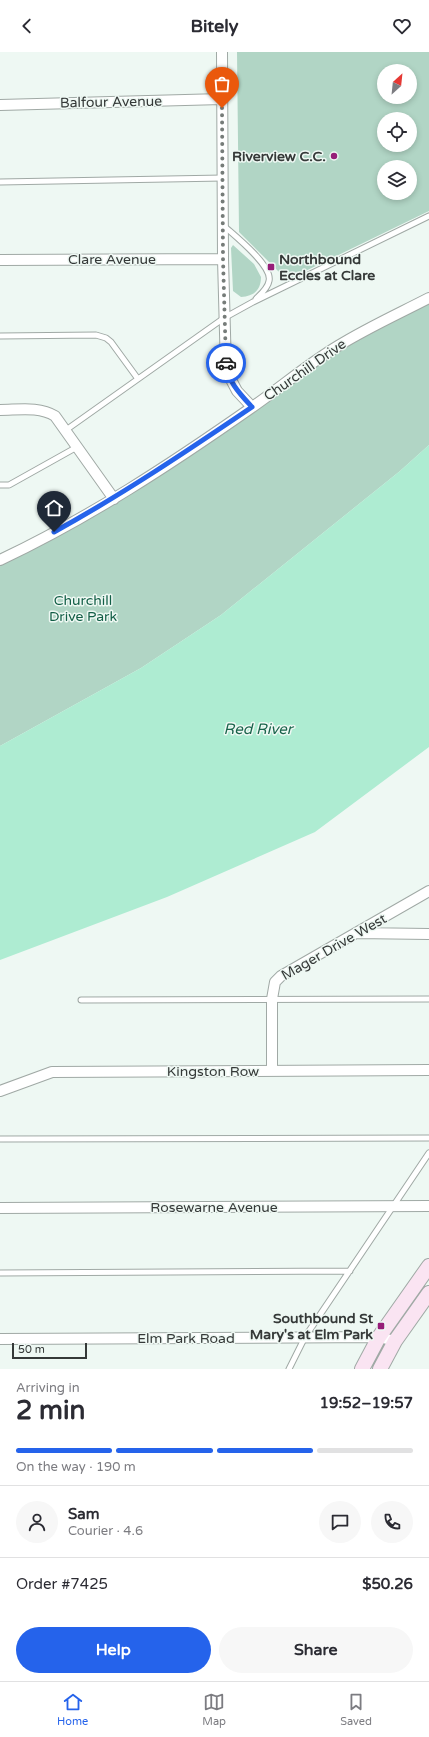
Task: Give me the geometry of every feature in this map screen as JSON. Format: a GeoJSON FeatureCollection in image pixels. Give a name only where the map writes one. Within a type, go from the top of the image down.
{"type":"FeatureCollection","features":[{"type":"Feature","properties":{"kind":"main road"},"geometry":{"type":"LineString","coordinates":[[362,1369],[379,1337],[429,1266]]}},
{"type":"Feature","properties":{"kind":"main road"},"geometry":{"type":"LineString","coordinates":[[380,1369],[395,1341],[427,1301]]}},
{"type":"Feature","properties":{"kind":"street"},"geometry":{"type":"LineString","coordinates":[[222,52],[223,259],[226,370],[237,391],[252,407]]}},
{"type":"Feature","properties":{"kind":"street","name":"Balfour Avenue"},"geometry":{"type":"LineString","coordinates":[[0,105],[222,99]]}},
{"type":"Feature","properties":{"kind":"street","name":"Clare Avenue"},"geometry":{"type":"LineString","coordinates":[[0,260],[223,259]]}},
{"type":"Feature","properties":{"kind":"street","name":"Churchill Drive"},"geometry":{"type":"LineString","coordinates":[[0,560],[54,532],[114,498],[164,467],[336,347],[359,333],[429,298]]}},
{"type":"Feature","properties":{"kind":"street"},"geometry":{"type":"LineString","coordinates":[[0,410],[47,411],[55,416],[114,498]]}},
{"type":"Feature","properties":{"kind":"street","name":"Mager Drive West"},"geometry":{"type":"LineString","coordinates":[[272,1071],[272,1000],[275,982],[281,976],[429,892]]}},
{"type":"Feature","properties":{"kind":"street"},"geometry":{"type":"LineString","coordinates":[[356,933],[429,934]]}},
{"type":"Feature","properties":{"kind":"street","name":"Kingston Row"},"geometry":{"type":"LineString","coordinates":[[0,1091],[52,1072],[429,1070]]}},
{"type":"Feature","properties":{"kind":"street","name":"Rosewarne Avenue"},"geometry":{"type":"LineString","coordinates":[[0,1208],[429,1206]]}},
{"type":"Feature","properties":{"kind":"street"},"geometry":{"type":"LineString","coordinates":[[405,1301],[427,1301]]}},
{"type":"Feature","properties":{"kind":"street","name":"Elm Park Road"},"geometry":{"type":"LineString","coordinates":[[0,1339],[379,1337],[395,1341]]}},
{"type":"Feature","properties":{"kind":"lane"},"geometry":{"type":"LineString","coordinates":[[0,182],[223,178]]}},
{"type":"Feature","properties":{"kind":"lane"},"geometry":{"type":"LineString","coordinates":[[66,430],[224,318],[253,302],[429,216]]}},
{"type":"Feature","properties":{"kind":"lane"},"geometry":{"type":"LineString","coordinates":[[223,225],[264,265],[269,273],[269,282],[264,291],[253,302]]}},
{"type":"Feature","properties":{"kind":"lane"},"geometry":{"type":"LineString","coordinates":[[0,336],[96,335],[106,338],[138,379]]}},
{"type":"Feature","properties":{"kind":"lane"},"geometry":{"type":"LineString","coordinates":[[0,485],[9,485],[78,446]]}},
{"type":"Feature","properties":{"kind":"lane"},"geometry":{"type":"LineString","coordinates":[[81,1000],[429,999]]}},
{"type":"Feature","properties":{"kind":"lane"},"geometry":{"type":"LineString","coordinates":[[0,1140],[429,1138]]}},
{"type":"Feature","properties":{"kind":"lane"},"geometry":{"type":"LineString","coordinates":[[289,1369],[305,1337],[429,1153]]}},
{"type":"Feature","properties":{"kind":"lane"},"geometry":{"type":"LineString","coordinates":[[0,1273],[350,1271]]}},
{"type":"Feature","properties":{"kind":"green space","name":"Riverview C.C."},"geometry":{"type":"Polygon","coordinates":[[[237,52],[429,52],[429,211],[287,280],[239,232],[237,52]]]}},
{"type":"Feature","properties":{"kind":"green space"},"geometry":{"type":"Polygon","coordinates":[[[233,245],[254,264],[261,277],[260,285],[253,294],[241,297],[233,291],[231,248],[233,245]]]}},
{"type":"Feature","properties":{"kind":"green space","name":"Churchill Drive Park"},"geometry":{"type":"Polygon","coordinates":[[[429,298],[429,445],[400,471],[221,615],[141,668],[0,746],[0,560],[114,499],[336,347],[429,298]]]}},
{"type":"Feature","properties":{"kind":"water","name":"Red River"},"geometry":{"type":"Polygon","coordinates":[[[429,445],[429,747],[315,832],[167,897],[0,960],[0,746],[141,668],[221,615],[400,471],[429,445]]]}},
{"type":"Feature","properties":{"kind":"way so far"},"geometry":{"type":"LineString","coordinates":[[222,108],[223,259],[226,363]]}},
{"type":"Feature","properties":{"kind":"place","name":"Riverview C.C."},"geometry":{"type":"Point","coordinates":[334,156]}},
{"type":"Feature","properties":{"kind":"place","name":"Northbound Eccles at Clare"},"geometry":{"type":"Point","coordinates":[271,267]}},
{"type":"Feature","properties":{"kind":"place","name":"Southbound St Mary's at Elm Park"},"geometry":{"type":"Point","coordinates":[381,1326]}},
{"type":"Feature","properties":{"kind":"route"},"geometry":{"type":"LineString","coordinates":[[54,532],[114,498],[164,467],[252,407],[237,391],[226,370],[226,363]]}}]}
